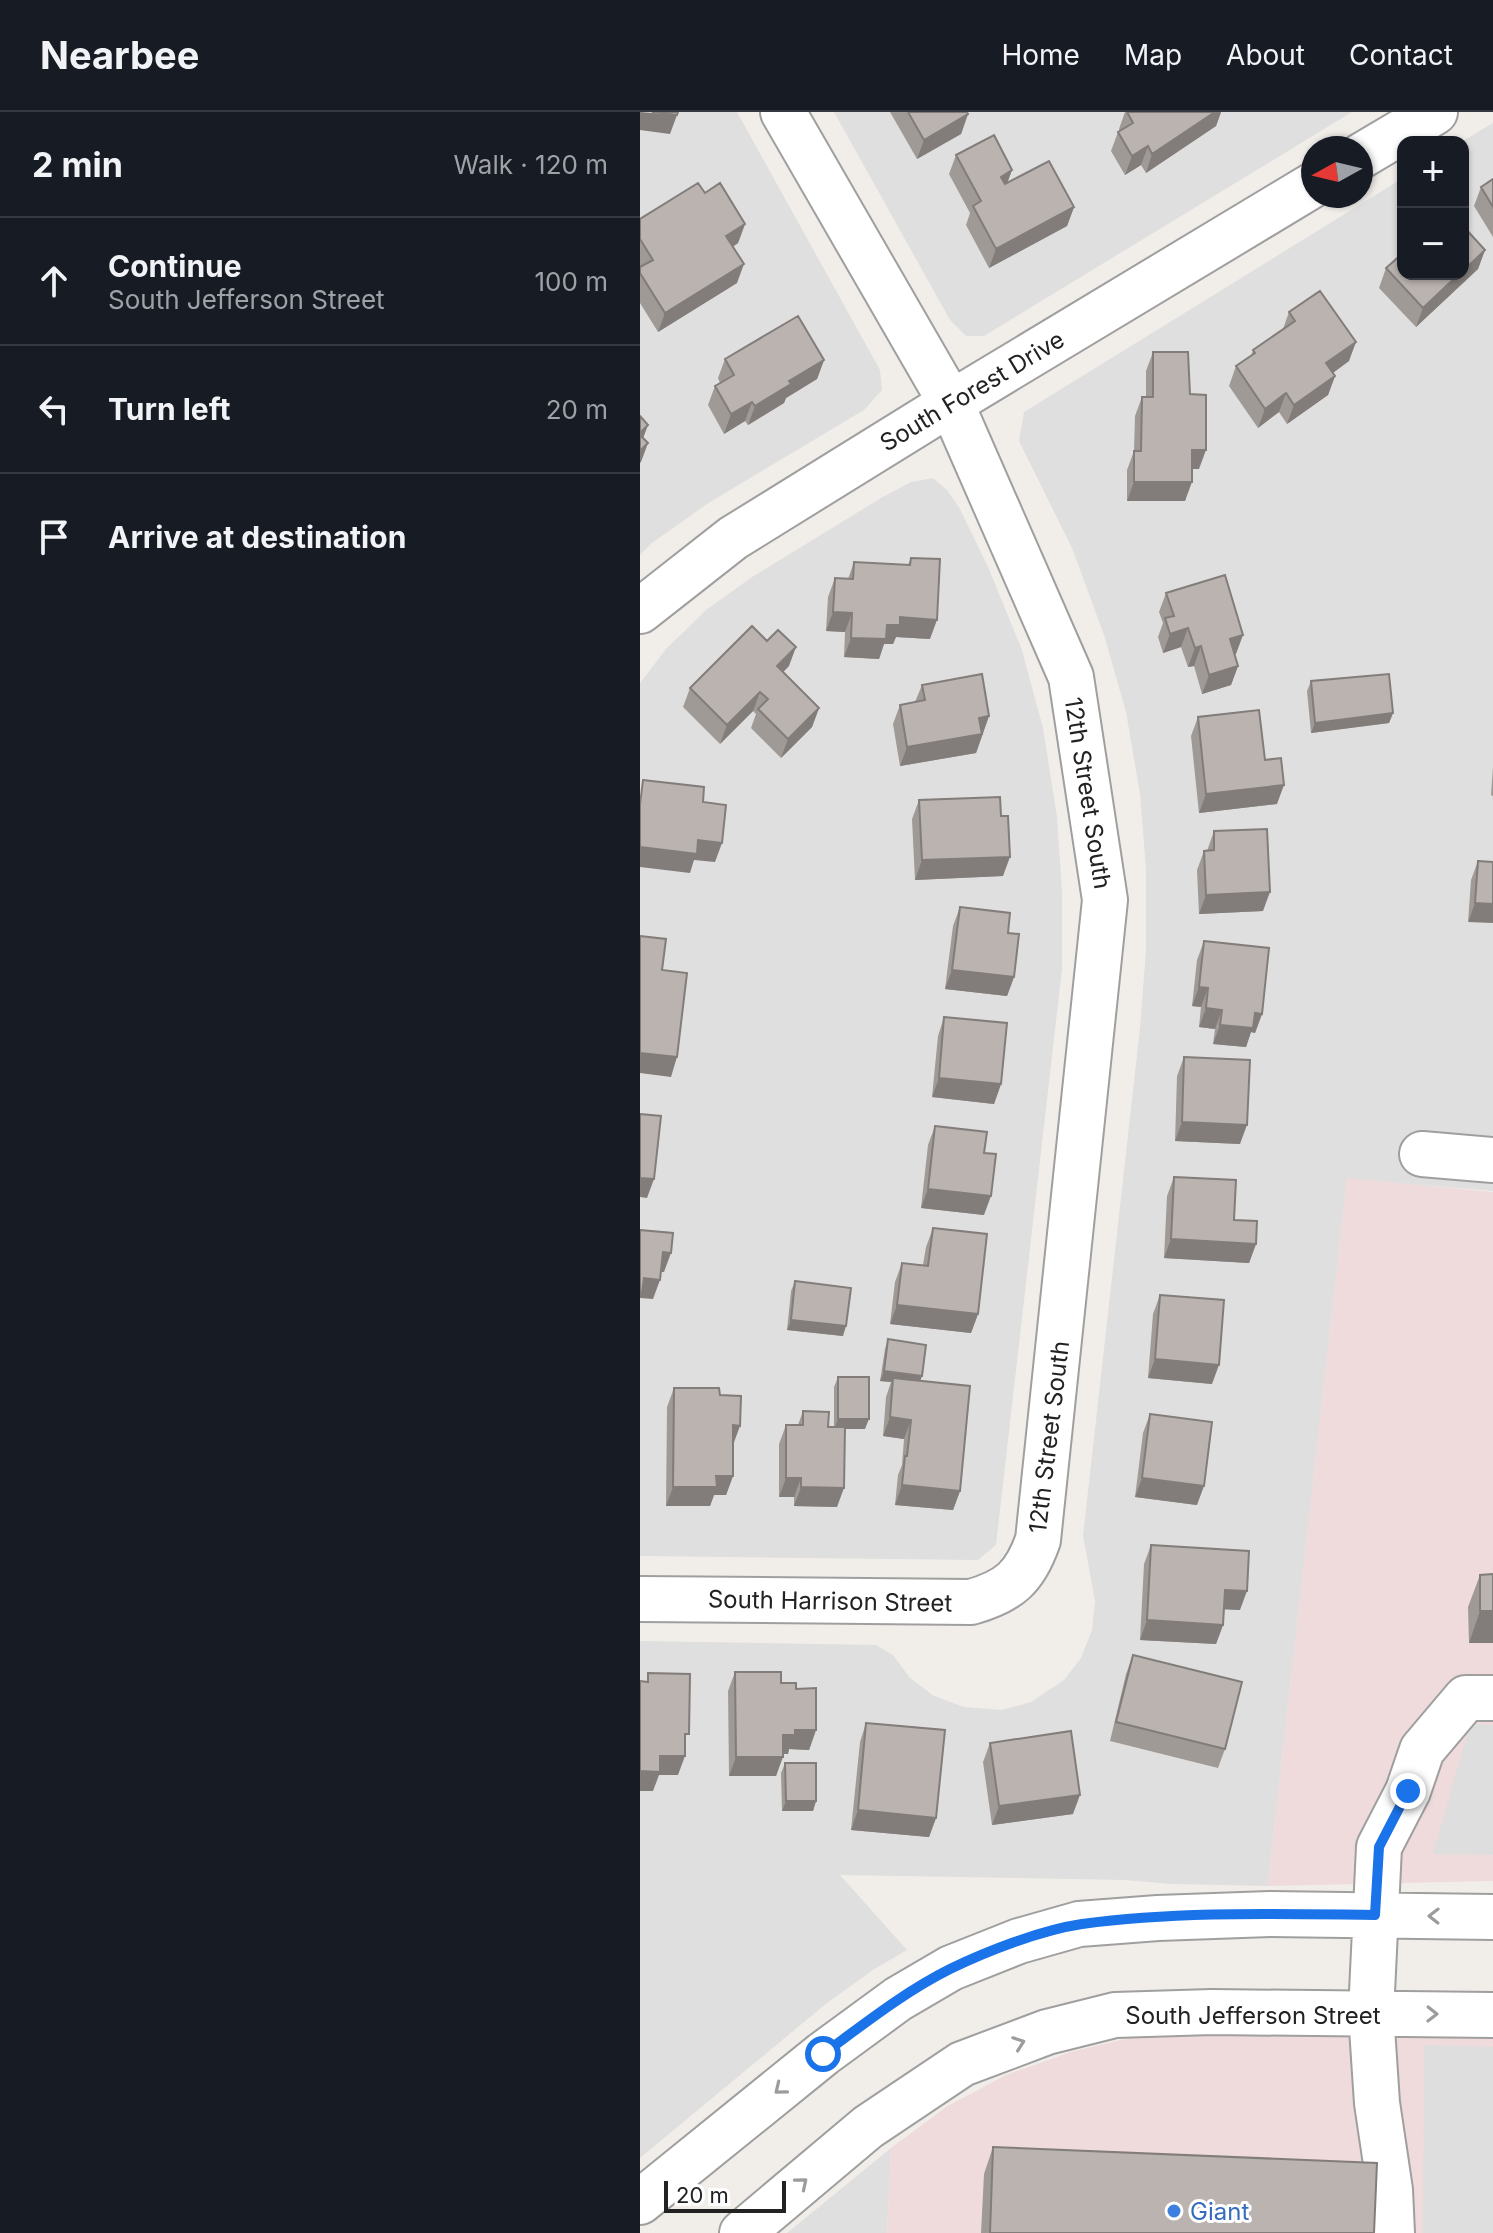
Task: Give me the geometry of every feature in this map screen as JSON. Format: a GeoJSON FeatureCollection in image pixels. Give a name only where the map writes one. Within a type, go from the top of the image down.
{"type":"FeatureCollection","features":[{"type":"Feature","properties":{"kind":"street","name":"12th Street South"},"geometry":{"type":"LineString","coordinates":[[783,112],[951,403],[1071,677],[1105,900],[1038,1540],[1030,1563],[1015,1582]]}},
{"type":"Feature","properties":{"kind":"street"},"geometry":{"type":"LineString","coordinates":[[1373,149],[1435,112]]}},
{"type":"Feature","properties":{"kind":"street","name":"South Forest Drive"},"geometry":{"type":"LineString","coordinates":[[640,611],[733,538],[1301,192]]}},
{"type":"Feature","properties":{"kind":"street"},"geometry":{"type":"LineString","coordinates":[[1422,1154],[1493,1160]]}},
{"type":"Feature","properties":{"kind":"street","name":"South Harrison Street"},"geometry":{"type":"LineString","coordinates":[[640,1599],[971,1602],[994,1596],[1015,1582]]}},
{"type":"Feature","properties":{"kind":"street"},"geometry":{"type":"LineString","coordinates":[[1392,2233],[1390,2190],[1377,2103],[1371,2013],[1379,1847],[1408,1791],[1422,1750],[1466,1698],[1493,1698]]}},
{"type":"Feature","properties":{"kind":"street"},"geometry":{"type":"LineString","coordinates":[[640,2202],[823,2054],[898,1999],[951,1968],[1019,1941],[1079,1924],[1158,1918],[1270,1914],[1493,1917]]}},
{"type":"Feature","properties":{"kind":"street","name":"South Jefferson Street"},"geometry":{"type":"LineString","coordinates":[[742,2233],[868,2127],[962,2064],[1047,2032],[1115,2015],[1212,2012],[1493,2015]]}},
{"type":"Feature","properties":{"kind":"shaded area"},"geometry":{"type":"Polygon","coordinates":[[[640,112],[737,112],[880,370],[882,390],[864,410],[707,504],[640,555],[640,112]]]}},
{"type":"Feature","properties":{"kind":"shaded area"},"geometry":{"type":"Polygon","coordinates":[[[834,112],[1352,112],[1313,136],[1301,136],[1301,143],[984,336],[966,336],[950,320],[834,112]]]}},
{"type":"Feature","properties":{"kind":"shaded area"},"geometry":{"type":"Polygon","coordinates":[[[1493,123],[1493,1191],[1347,1179],[1268,1886],[840,1875],[907,1950],[827,2003],[640,2158],[640,1641],[876,1645],[893,1655],[910,1678],[934,1696],[964,1707],[1002,1710],[1031,1702],[1064,1680],[1081,1658],[1092,1630],[1095,1601],[1083,1536],[1140,1028],[1146,950],[1146,869],[1140,794],[1126,712],[1104,635],[1072,548],[1019,441],[1024,412],[1354,208],[1373,208],[1373,197],[1397,182],[1397,280],[1469,280],[1469,137],[1493,123]]]}},
{"type":"Feature","properties":{"kind":"shaded area"},"geometry":{"type":"Polygon","coordinates":[[[933,478],[947,490],[960,509],[1022,650],[1043,728],[1057,817],[1062,891],[1062,969],[996,1545],[978,1560],[640,1556],[640,683],[666,649],[706,610],[752,577],[881,498],[911,482],[933,478]]]}},
{"type":"Feature","properties":{"kind":"shaded area"},"geometry":{"type":"Polygon","coordinates":[[[1347,1178],[1493,1192],[1493,1881],[1268,1886],[1347,1178]]]}},
{"type":"Feature","properties":{"kind":"shaded area"},"geometry":{"type":"Polygon","coordinates":[[[1470,1724],[1493,1725],[1493,1855],[1433,1854],[1470,1724]]]}},
{"type":"Feature","properties":{"kind":"shaded area"},"geometry":{"type":"Polygon","coordinates":[[[1493,2027],[1493,2233],[887,2233],[891,2148],[946,2107],[1006,2075],[1071,2052],[1141,2035],[1493,2027]]]}},
{"type":"Feature","properties":{"kind":"shaded area"},"geometry":{"type":"Polygon","coordinates":[[[1424,2045],[1493,2047],[1493,2233],[1423,2233],[1424,2045]]]}},
{"type":"Feature","properties":{"kind":"shaded area"},"geometry":{"type":"Polygon","coordinates":[[[891,2148],[887,2233],[787,2233],[891,2148]]]}},
{"type":"Feature","properties":{"kind":"building"},"geometry":{"type":"Polygon","coordinates":[[[908,112],[967,112],[968,114],[924,140],[908,112]]]}},
{"type":"Feature","properties":{"kind":"building"},"geometry":{"type":"Polygon","coordinates":[[[1127,112],[1215,112],[1152,154],[1148,146],[1132,156],[1118,132],[1133,123],[1127,112]]]}},
{"type":"Feature","properties":{"kind":"building"},"geometry":{"type":"Polygon","coordinates":[[[994,135],[1012,170],[1001,177],[1005,184],[1049,161],[1074,207],[996,249],[973,206],[981,201],[956,155],[994,135]]]}},
{"type":"Feature","properties":{"kind":"building"},"geometry":{"type":"Polygon","coordinates":[[[1493,179],[1493,207],[1481,187],[1493,179]]]}},
{"type":"Feature","properties":{"kind":"building"},"geometry":{"type":"Polygon","coordinates":[[[698,183],[705,193],[720,183],[745,224],[726,236],[744,264],[665,313],[640,273],[640,267],[653,260],[640,239],[640,219],[698,183]]]}},
{"type":"Feature","properties":{"kind":"building"},"geometry":{"type":"Polygon","coordinates":[[[1469,233],[1485,250],[1469,265],[1469,233]]]}},
{"type":"Feature","properties":{"kind":"building"},"geometry":{"type":"Polygon","coordinates":[[[1397,258],[1397,280],[1386,268],[1397,258]]]}},
{"type":"Feature","properties":{"kind":"building"},"geometry":{"type":"Polygon","coordinates":[[[1397,280],[1453,280],[1423,308],[1397,280]]]}},
{"type":"Feature","properties":{"kind":"building"},"geometry":{"type":"Polygon","coordinates":[[[1320,291],[1356,342],[1326,363],[1335,376],[1294,405],[1286,393],[1265,409],[1236,366],[1255,353],[1253,350],[1295,321],[1289,312],[1320,291]]]}},
{"type":"Feature","properties":{"kind":"building"},"geometry":{"type":"Polygon","coordinates":[[[798,316],[824,360],[755,406],[752,402],[731,414],[715,386],[734,375],[725,359],[798,316]]]}},
{"type":"Feature","properties":{"kind":"building"},"geometry":{"type":"Polygon","coordinates":[[[1153,352],[1188,352],[1190,394],[1206,395],[1206,450],[1192,450],[1192,482],[1134,482],[1134,451],[1141,451],[1142,397],[1153,397],[1153,352]]]}},
{"type":"Feature","properties":{"kind":"building"},"geometry":{"type":"Polygon","coordinates":[[[640,416],[648,425],[640,433],[640,416]]]}},
{"type":"Feature","properties":{"kind":"building"},"geometry":{"type":"Polygon","coordinates":[[[640,435],[648,443],[640,451],[640,435]]]}},
{"type":"Feature","properties":{"kind":"building"},"geometry":{"type":"Polygon","coordinates":[[[911,558],[940,559],[937,620],[900,617],[900,625],[887,625],[886,639],[851,638],[852,613],[833,612],[835,578],[853,579],[854,562],[910,565],[911,558]]]}},
{"type":"Feature","properties":{"kind":"building"},"geometry":{"type":"Polygon","coordinates":[[[1225,575],[1243,635],[1230,639],[1238,666],[1209,675],[1201,646],[1195,648],[1188,628],[1170,634],[1165,618],[1174,616],[1166,593],[1225,575]]]}},
{"type":"Feature","properties":{"kind":"building"},"geometry":{"type":"Polygon","coordinates":[[[752,626],[767,641],[778,630],[796,647],[777,666],[819,708],[788,739],[758,709],[768,699],[760,692],[727,725],[690,688],[752,626]]]}},
{"type":"Feature","properties":{"kind":"building"},"geometry":{"type":"Polygon","coordinates":[[[982,674],[989,716],[979,718],[982,734],[907,747],[900,705],[925,700],[922,685],[982,674]]]}},
{"type":"Feature","properties":{"kind":"building"},"geometry":{"type":"Polygon","coordinates":[[[1389,674],[1393,713],[1315,723],[1311,681],[1389,674]]]}},
{"type":"Feature","properties":{"kind":"building"},"geometry":{"type":"Polygon","coordinates":[[[1259,710],[1265,760],[1281,758],[1284,785],[1206,794],[1198,717],[1259,710]]]}},
{"type":"Feature","properties":{"kind":"building"},"geometry":{"type":"Polygon","coordinates":[[[643,780],[704,787],[703,802],[726,805],[722,843],[698,840],[697,854],[640,847],[643,780]]]}},
{"type":"Feature","properties":{"kind":"building"},"geometry":{"type":"Polygon","coordinates":[[[1000,797],[1001,816],[1008,816],[1010,857],[922,860],[919,800],[1000,797]]]}},
{"type":"Feature","properties":{"kind":"building"},"geometry":{"type":"Polygon","coordinates":[[[1267,829],[1270,892],[1206,895],[1204,851],[1214,850],[1214,831],[1267,829]]]}},
{"type":"Feature","properties":{"kind":"building"},"geometry":{"type":"Polygon","coordinates":[[[1478,861],[1493,862],[1493,904],[1475,903],[1478,861]]]}},
{"type":"Feature","properties":{"kind":"building"},"geometry":{"type":"Polygon","coordinates":[[[960,907],[1010,913],[1008,933],[1019,934],[1014,977],[952,970],[960,907]]]}},
{"type":"Feature","properties":{"kind":"building"},"geometry":{"type":"Polygon","coordinates":[[[640,936],[666,939],[662,970],[687,973],[677,1057],[640,1053],[640,936]]]}},
{"type":"Feature","properties":{"kind":"building"},"geometry":{"type":"Polygon","coordinates":[[[1204,941],[1269,948],[1262,1014],[1255,1013],[1253,1028],[1220,1025],[1222,1010],[1206,1008],[1208,988],[1199,987],[1204,941]]]}},
{"type":"Feature","properties":{"kind":"building"},"geometry":{"type":"Polygon","coordinates":[[[944,1017],[1007,1023],[1001,1084],[939,1078],[944,1017]]]}},
{"type":"Feature","properties":{"kind":"building"},"geometry":{"type":"Polygon","coordinates":[[[1184,1057],[1250,1060],[1247,1125],[1182,1122],[1184,1057]]]}},
{"type":"Feature","properties":{"kind":"building"},"geometry":{"type":"Polygon","coordinates":[[[640,1114],[661,1116],[654,1179],[640,1178],[640,1114]]]}},
{"type":"Feature","properties":{"kind":"building"},"geometry":{"type":"Polygon","coordinates":[[[935,1126],[987,1132],[984,1153],[996,1154],[991,1196],[928,1189],[935,1126]]]}},
{"type":"Feature","properties":{"kind":"building"},"geometry":{"type":"Polygon","coordinates":[[[1174,1177],[1236,1180],[1234,1220],[1257,1221],[1256,1244],[1171,1239],[1174,1177]]]}},
{"type":"Feature","properties":{"kind":"building"},"geometry":{"type":"Polygon","coordinates":[[[933,1228],[987,1234],[978,1314],[897,1305],[902,1263],[928,1266],[933,1228]]]}},
{"type":"Feature","properties":{"kind":"building"},"geometry":{"type":"Polygon","coordinates":[[[640,1230],[673,1233],[671,1253],[663,1252],[660,1280],[644,1278],[642,1293],[640,1293],[640,1230]]]}},
{"type":"Feature","properties":{"kind":"building"},"geometry":{"type":"Polygon","coordinates":[[[795,1281],[851,1288],[846,1326],[791,1320],[795,1281]]]}},
{"type":"Feature","properties":{"kind":"building"},"geometry":{"type":"Polygon","coordinates":[[[1160,1295],[1224,1300],[1219,1365],[1155,1359],[1160,1295]]]}},
{"type":"Feature","properties":{"kind":"building"},"geometry":{"type":"Polygon","coordinates":[[[888,1339],[926,1345],[922,1376],[884,1371],[888,1339]]]}},
{"type":"Feature","properties":{"kind":"building"},"geometry":{"type":"Polygon","coordinates":[[[838,1377],[869,1377],[869,1419],[838,1419],[838,1377]]]}},
{"type":"Feature","properties":{"kind":"building"},"geometry":{"type":"Polygon","coordinates":[[[893,1378],[970,1386],[960,1491],[902,1485],[911,1420],[890,1417],[893,1378]]]}},
{"type":"Feature","properties":{"kind":"building"},"geometry":{"type":"Polygon","coordinates":[[[674,1388],[719,1388],[720,1395],[741,1396],[740,1426],[733,1425],[733,1476],[716,1476],[717,1487],[673,1487],[674,1388]]]}},
{"type":"Feature","properties":{"kind":"building"},"geometry":{"type":"Polygon","coordinates":[[[803,1411],[829,1412],[828,1427],[845,1427],[844,1488],[801,1487],[801,1478],[786,1478],[786,1425],[803,1425],[803,1411]]]}},
{"type":"Feature","properties":{"kind":"building"},"geometry":{"type":"Polygon","coordinates":[[[1150,1414],[1212,1422],[1204,1486],[1142,1478],[1150,1414]]]}},
{"type":"Feature","properties":{"kind":"building"},"geometry":{"type":"Polygon","coordinates":[[[1151,1545],[1249,1551],[1247,1591],[1225,1590],[1223,1625],[1147,1620],[1151,1545]]]}},
{"type":"Feature","properties":{"kind":"building"},"geometry":{"type":"Polygon","coordinates":[[[1493,1574],[1493,1611],[1480,1611],[1480,1575],[1493,1574]]]}},
{"type":"Feature","properties":{"kind":"building"},"geometry":{"type":"Polygon","coordinates":[[[1133,1655],[1242,1682],[1225,1749],[1116,1722],[1133,1655]]]}},
{"type":"Feature","properties":{"kind":"building"},"geometry":{"type":"Polygon","coordinates":[[[735,1672],[781,1672],[781,1683],[796,1683],[796,1689],[816,1688],[816,1730],[795,1730],[795,1735],[783,1735],[783,1757],[736,1757],[735,1672]]]}},
{"type":"Feature","properties":{"kind":"building"},"geometry":{"type":"Polygon","coordinates":[[[648,1673],[690,1674],[689,1734],[685,1734],[685,1756],[660,1756],[660,1772],[640,1771],[640,1681],[648,1682],[648,1673]]]}},
{"type":"Feature","properties":{"kind":"building"},"geometry":{"type":"Polygon","coordinates":[[[866,1723],[945,1730],[936,1818],[858,1810],[866,1723]]]}},
{"type":"Feature","properties":{"kind":"building"},"geometry":{"type":"Polygon","coordinates":[[[1071,1731],[1080,1795],[999,1806],[990,1743],[1071,1731]]]}},
{"type":"Feature","properties":{"kind":"building"},"geometry":{"type":"Polygon","coordinates":[[[785,1763],[816,1763],[816,1801],[786,1801],[785,1763]]]}},
{"type":"Feature","properties":{"kind":"building","name":"Giant"},"geometry":{"type":"Polygon","coordinates":[[[993,2147],[1377,2163],[1374,2233],[990,2233],[993,2147]]]}},
{"type":"Feature","properties":{"kind":"place","name":"Giant"},"geometry":{"type":"Point","coordinates":[1174,2211]}},
{"type":"Feature","properties":{"kind":"route"},"geometry":{"type":"LineString","coordinates":[[823,2054],[898,1999],[951,1968],[1019,1941],[1079,1924],[1270,1914],[1375,1915],[1379,1847],[1408,1791]]}}]}
